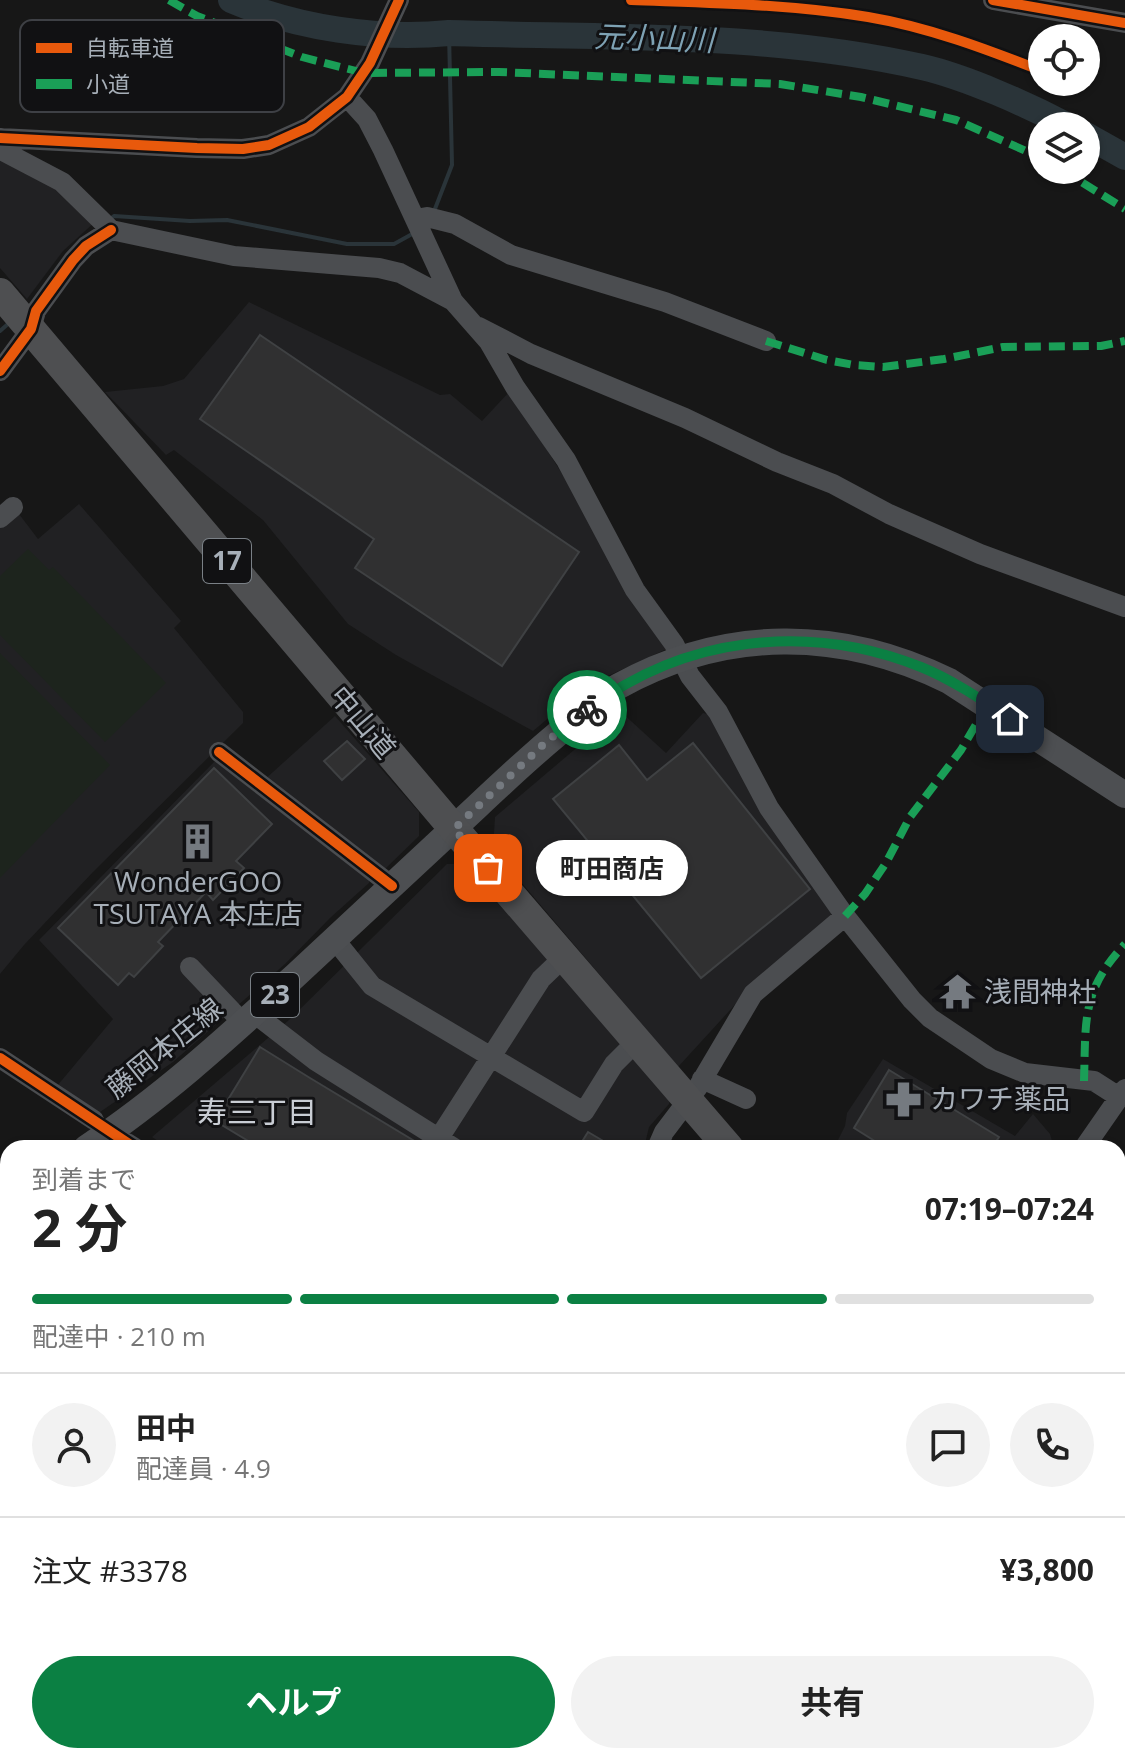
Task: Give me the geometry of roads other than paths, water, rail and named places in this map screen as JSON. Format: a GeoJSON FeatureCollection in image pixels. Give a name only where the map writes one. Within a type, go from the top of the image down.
{"type":"FeatureCollection","features":[{"type":"Feature","properties":{"kind":"highway","name":"中山道"},"geometry":{"type":"LineString","coordinates":[[0,293],[637,1041],[695,1090],[724,1140]]}},
{"type":"Feature","properties":{"kind":"main road","name":"藤岡本庄線"},"geometry":{"type":"LineString","coordinates":[[97,1140],[162,1094],[249,1019],[546,742],[618,687],[680,659],[727,647],[787,641],[816,641],[874,652],[949,681],[1125,795]]}},
{"type":"Feature","properties":{"kind":"street"},"geometry":{"type":"LineString","coordinates":[[399,0],[370,63],[347,97],[329,114],[269,145],[243,149],[96,145],[0,138],[3,151],[62,182],[104,224],[234,256],[379,268],[400,273],[453,301],[489,342],[515,387],[566,460],[635,590],[674,644],[690,676],[711,701],[769,808],[845,916],[930,1018],[991,1059],[1025,1073],[1094,1081],[1122,1093],[1090,1140]]}},
{"type":"Feature","properties":{"kind":"street"},"geometry":{"type":"LineString","coordinates":[[993,0],[1125,23]]}},
{"type":"Feature","properties":{"kind":"street"},"geometry":{"type":"LineString","coordinates":[[347,97],[367,119],[426,224],[453,301]]}},
{"type":"Feature","properties":{"kind":"street"},"geometry":{"type":"LineString","coordinates":[[0,371],[31,329],[36,311],[104,224]]}},
{"type":"Feature","properties":{"kind":"street"},"geometry":{"type":"LineString","coordinates":[[426,224],[466,228],[511,255],[665,302],[766,341]]}},
{"type":"Feature","properties":{"kind":"street"},"geometry":{"type":"LineString","coordinates":[[476,325],[531,354],[685,418],[980,554],[1125,607]]}},
{"type":"Feature","properties":{"kind":"street"},"geometry":{"type":"LineString","coordinates":[[219,752],[392,886]]}},
{"type":"Feature","properties":{"kind":"street"},"geometry":{"type":"LineString","coordinates":[[660,1140],[753,994],[845,916]]}},
{"type":"Feature","properties":{"kind":"street"},"geometry":{"type":"LineString","coordinates":[[335,940],[372,986],[584,1112],[614,1064],[637,1041]]}},
{"type":"Feature","properties":{"kind":"street"},"geometry":{"type":"LineString","coordinates":[[448,1140],[490,1056],[541,979],[564,957]]}},
{"type":"Feature","properties":{"kind":"street"},"geometry":{"type":"LineString","coordinates":[[190,967],[249,1019],[441,1140]]}},
{"type":"Feature","properties":{"kind":"street"},"geometry":{"type":"LineString","coordinates":[[0,1058],[94,1120]]}},
{"type":"Feature","properties":{"kind":"street"},"geometry":{"type":"LineString","coordinates":[[695,1090],[746,1099]]}},
{"type":"Feature","properties":{"kind":"waterway","name":"元小山川"},"geometry":{"type":"LineString","coordinates":[[231,0],[310,25],[366,33],[687,39],[746,42],[864,56],[958,77],[1039,112]]}},
{"type":"Feature","properties":{"kind":"waterway"},"geometry":{"type":"LineString","coordinates":[[433,214],[452,165],[449,33]]}},
{"type":"Feature","properties":{"kind":"waterway","name":"元小山川"},"geometry":{"type":"LineString","coordinates":[[1100,143],[1125,157]]}},
{"type":"Feature","properties":{"kind":"waterway"},"geometry":{"type":"LineString","coordinates":[[109,220],[114,216],[227,220],[347,244],[394,244],[414,233]]}},
{"type":"Feature","properties":{"kind":"waterway"},"geometry":{"type":"LineString","coordinates":[[0,331],[8,324]]}},
{"type":"Feature","properties":{"kind":"place","name":"WonderGOO TSUTAYA 本庄店"},"geometry":{"type":"Point","coordinates":[198,842]}},
{"type":"Feature","properties":{"kind":"place","name":"町田商店"},"geometry":{"type":"Point","coordinates":[488,868]}},
{"type":"Feature","properties":{"kind":"place","name":"浅間神社"},"geometry":{"type":"Point","coordinates":[958,992]}},
{"type":"Feature","properties":{"kind":"place","name":"カワチ薬品"},"geometry":{"type":"Point","coordinates":[904,1099]}},
{"type":"Feature","properties":{"kind":"district","name":"寿三丁目"},"geometry":{"type":"Point","coordinates":[257,1113]}}]}
